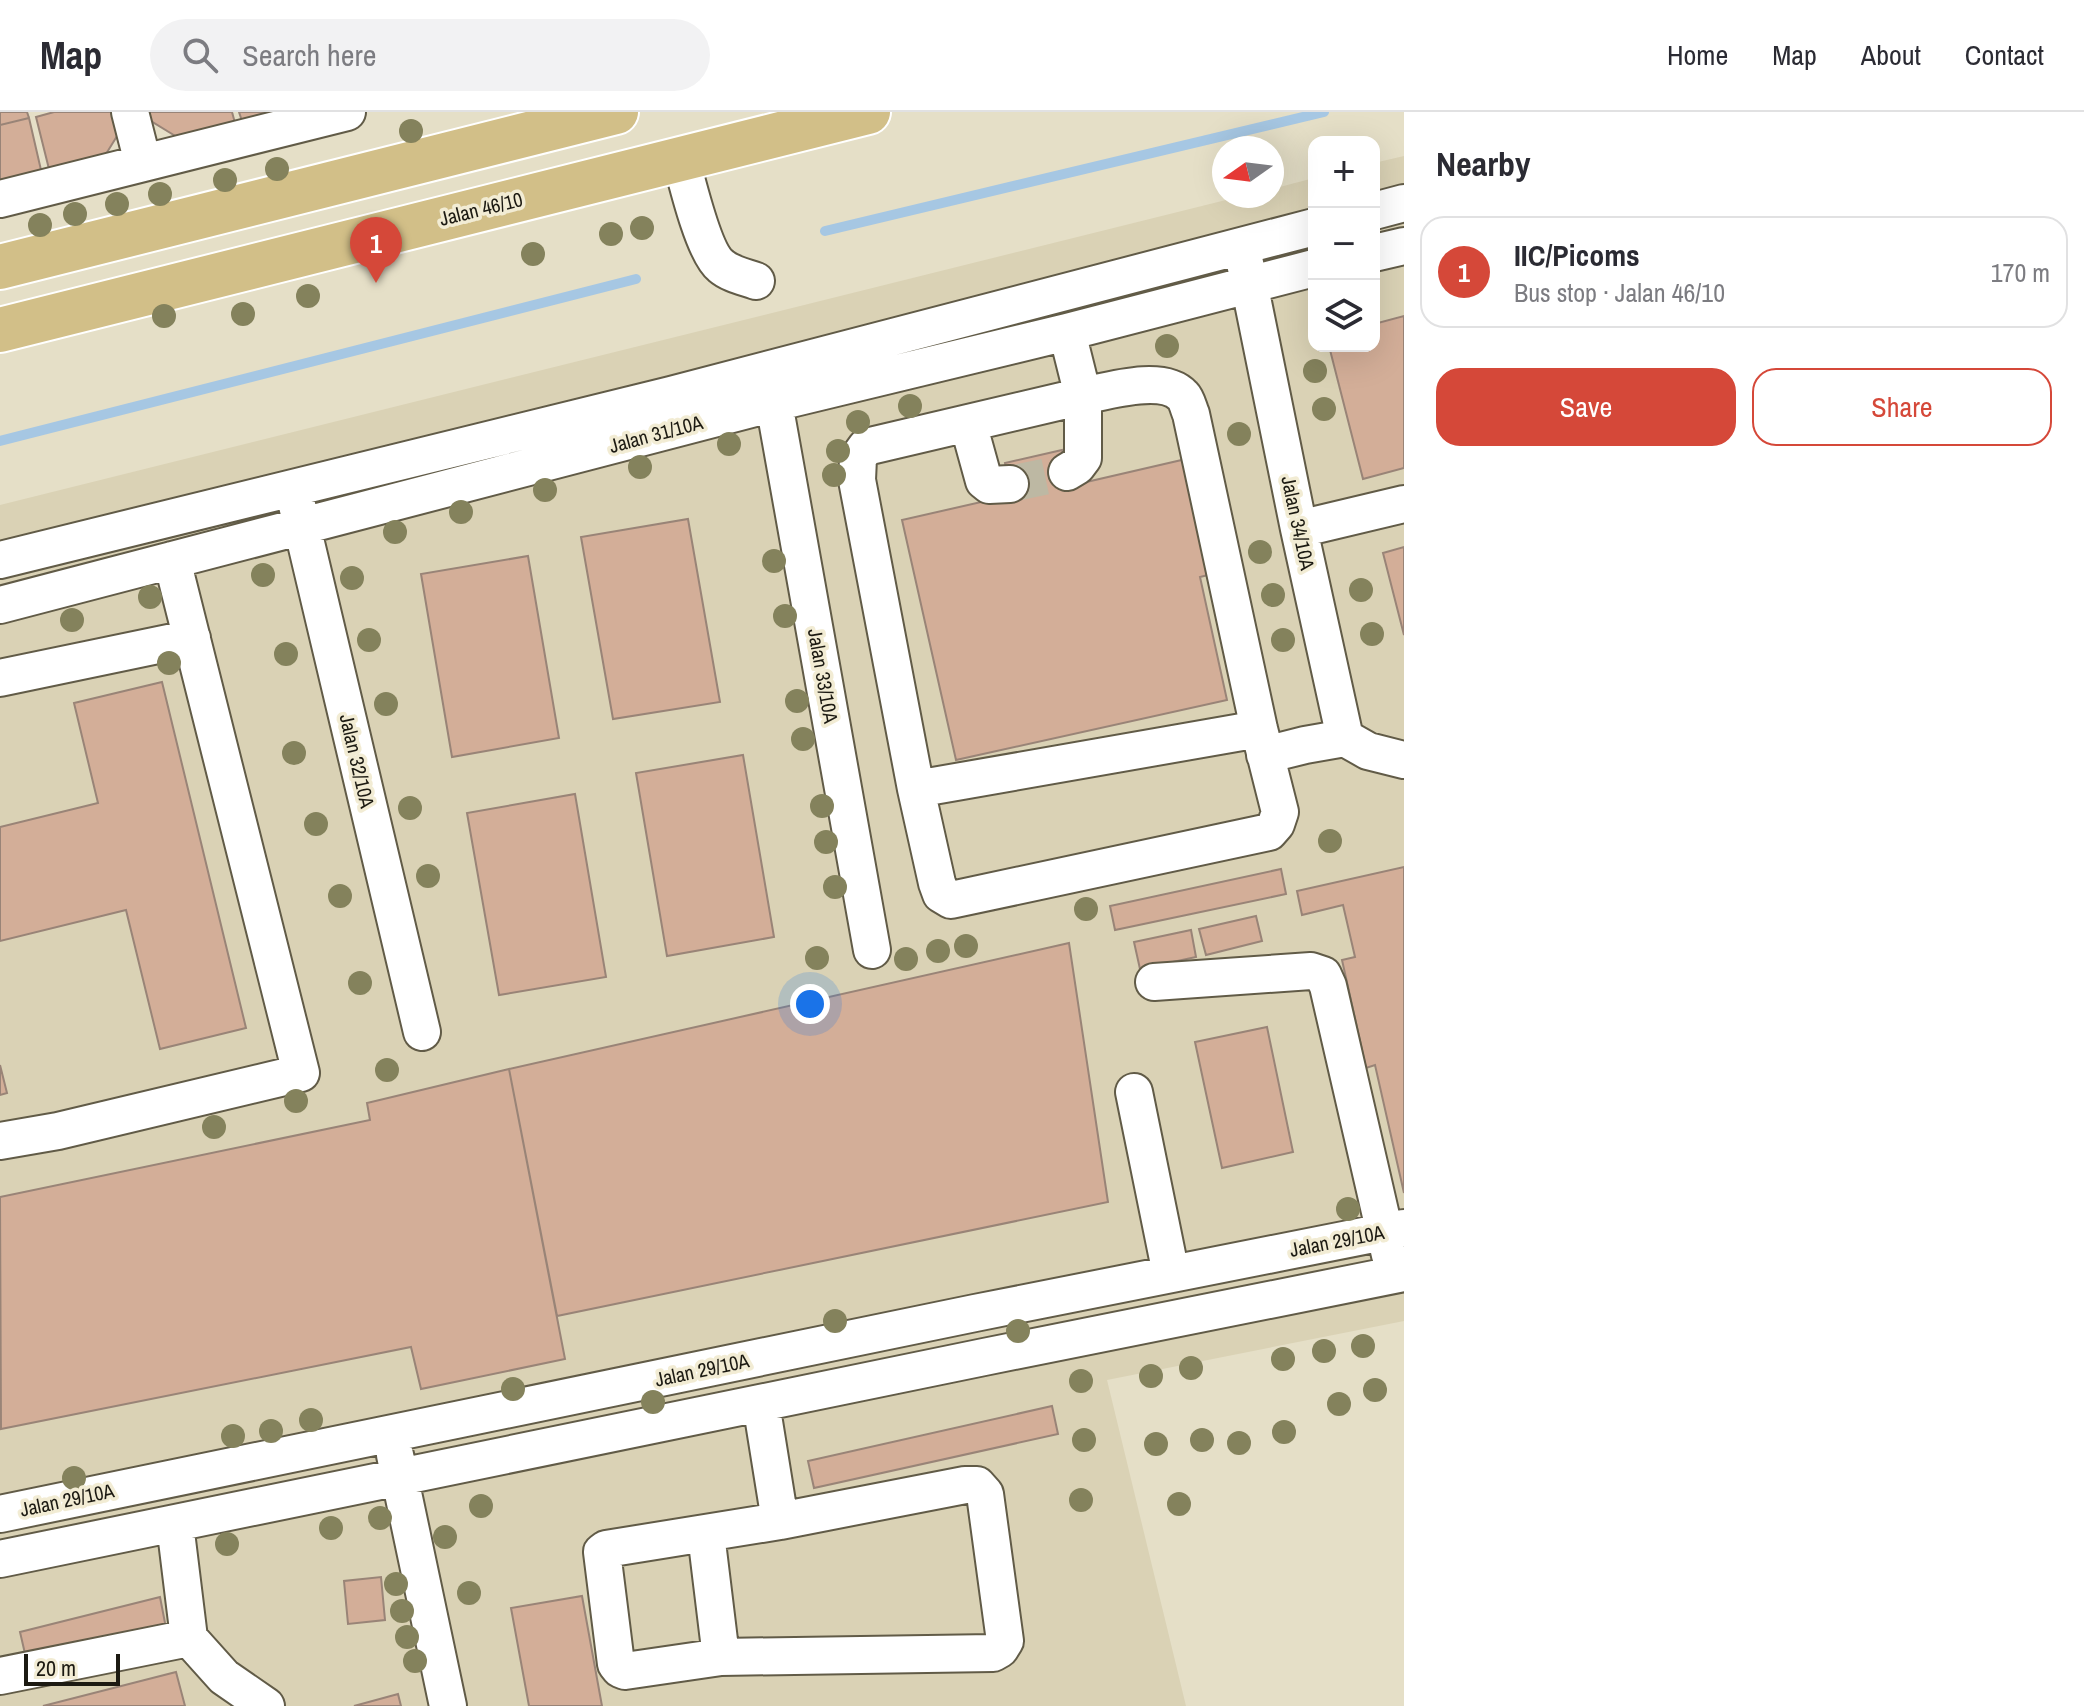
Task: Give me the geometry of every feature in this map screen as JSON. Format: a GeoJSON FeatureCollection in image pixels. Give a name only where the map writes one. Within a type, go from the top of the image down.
{"type":"FeatureCollection","features":[{"type":"Feature","properties":{"kind":"main road"},"geometry":{"type":"LineString","coordinates":[[0,267],[616,112]]}},
{"type":"Feature","properties":{"kind":"main road","name":"Jalan 46/10"},"geometry":{"type":"LineString","coordinates":[[0,330],[868,112]]}},
{"type":"Feature","properties":{"kind":"street"},"geometry":{"type":"LineString","coordinates":[[130,112],[143,163]]}},
{"type":"Feature","properties":{"kind":"street"},"geometry":{"type":"LineString","coordinates":[[0,199],[340,113]]}},
{"type":"Feature","properties":{"kind":"street"},"geometry":{"type":"LineString","coordinates":[[681,159],[713,258],[723,268],[756,281]]}},
{"type":"Feature","properties":{"kind":"street"},"geometry":{"type":"LineString","coordinates":[[1380,209],[1404,203]]}},
{"type":"Feature","properties":{"kind":"street","name":"Jalan 31/10A"},"geometry":{"type":"LineString","coordinates":[[0,560],[671,395],[1308,229]]}},
{"type":"Feature","properties":{"kind":"street","name":"Jalan 34/10A"},"geometry":{"type":"LineString","coordinates":[[1241,246],[1345,738]]}},
{"type":"Feature","properties":{"kind":"street"},"geometry":{"type":"LineString","coordinates":[[1380,252],[1404,246]]}},
{"type":"Feature","properties":{"kind":"street","name":"Jalan 31/10A"},"geometry":{"type":"LineString","coordinates":[[0,605],[774,403],[1308,269]]}},
{"type":"Feature","properties":{"kind":"street"},"geometry":{"type":"LineString","coordinates":[[1067,332],[1083,396],[1083,458],[1067,472]]}},
{"type":"Feature","properties":{"kind":"street"},"geometry":{"type":"LineString","coordinates":[[1141,385],[1164,386],[1183,396],[1191,414],[1280,812],[1269,832],[951,900],[941,894],[916,789],[857,480],[858,458],[866,447],[968,423],[1141,385]]}},
{"type":"Feature","properties":{"kind":"street","name":"Jalan 33/10A"},"geometry":{"type":"LineString","coordinates":[[774,403],[872,950]]}},
{"type":"Feature","properties":{"kind":"street"},"geometry":{"type":"LineString","coordinates":[[968,423],[984,481],[989,485],[1010,484]]}},
{"type":"Feature","properties":{"kind":"street","name":"Jalan 32/10A"},"geometry":{"type":"LineString","coordinates":[[293,489],[422,1032]]}},
{"type":"Feature","properties":{"kind":"street"},"geometry":{"type":"LineString","coordinates":[[1299,529],[1404,504]]}},
{"type":"Feature","properties":{"kind":"street"},"geometry":{"type":"LineString","coordinates":[[0,1141],[58,1131],[301,1073],[172,560]]}},
{"type":"Feature","properties":{"kind":"street"},"geometry":{"type":"LineString","coordinates":[[0,678],[192,638]]}},
{"type":"Feature","properties":{"kind":"street"},"geometry":{"type":"LineString","coordinates":[[916,789],[1262,742],[1305,745],[1345,738],[1368,751],[1404,760]]}},
{"type":"Feature","properties":{"kind":"street"},"geometry":{"type":"LineString","coordinates":[[0,1559],[1400,1274],[1395,1230],[1323,975],[1311,971],[1154,982]]}},
{"type":"Feature","properties":{"kind":"street"},"geometry":{"type":"LineString","coordinates":[[1134,1092],[1171,1274]]}},
{"type":"Feature","properties":{"kind":"street","name":"Jalan 29/10A"},"geometry":{"type":"LineString","coordinates":[[0,1514],[1395,1230]]}},
{"type":"Feature","properties":{"kind":"street"},"geometry":{"type":"LineString","coordinates":[[761,1403],[780,1521]]}},
{"type":"Feature","properties":{"kind":"street"},"geometry":{"type":"LineString","coordinates":[[391,1434],[448,1706]]}},
{"type":"Feature","properties":{"kind":"street"},"geometry":{"type":"LineString","coordinates":[[977,1485],[985,1494],[1005,1641],[993,1653],[721,1657],[625,1671],[620,1669],[616,1664],[602,1552],[780,1521],[977,1485]]}},
{"type":"Feature","properties":{"kind":"street"},"geometry":{"type":"LineString","coordinates":[[175,1524],[189,1638],[224,1677],[266,1706]]}},
{"type":"Feature","properties":{"kind":"street"},"geometry":{"type":"LineString","coordinates":[[706,1534],[721,1657]]}},
{"type":"Feature","properties":{"kind":"street"},"geometry":{"type":"LineString","coordinates":[[0,1676],[189,1638]]}},
{"type":"Feature","properties":{"kind":"shaded area"},"geometry":{"type":"Polygon","coordinates":[[[1404,156],[1404,1321],[1107,1380],[1186,1706],[0,1706],[0,505],[1212,203],[1212,208],[1284,208],[1284,186],[1308,180],[1308,352],[1380,352],[1380,162],[1404,156]]]}},
{"type":"Feature","properties":{"kind":"building"},"geometry":{"type":"Polygon","coordinates":[[[0,112],[27,112],[29,118],[0,125],[0,112]]]}},
{"type":"Feature","properties":{"kind":"building"},"geometry":{"type":"Polygon","coordinates":[[[54,112],[118,112],[122,128],[106,154],[49,169],[36,117],[54,112]]]}},
{"type":"Feature","properties":{"kind":"building"},"geometry":{"type":"Polygon","coordinates":[[[149,112],[232,112],[235,123],[177,137],[151,121],[149,112]]]}},
{"type":"Feature","properties":{"kind":"building"},"geometry":{"type":"Polygon","coordinates":[[[239,112],[278,112],[242,121],[239,112]]]}},
{"type":"Feature","properties":{"kind":"building"},"geometry":{"type":"Polygon","coordinates":[[[29,118],[41,170],[0,181],[0,125],[29,118]]]}},
{"type":"Feature","properties":{"kind":"building"},"geometry":{"type":"Polygon","coordinates":[[[1404,316],[1404,468],[1363,479],[1331,352],[1380,352],[1380,322],[1404,316]]]}},
{"type":"Feature","properties":{"kind":"building"},"geometry":{"type":"Polygon","coordinates":[[[1062,450],[1069,486],[1186,459],[1212,574],[1200,577],[1227,700],[956,760],[902,520],[1012,495],[1005,463],[1062,450]]]}},
{"type":"Feature","properties":{"kind":"building"},"geometry":{"type":"Polygon","coordinates":[[[688,519],[720,702],[613,719],[581,537],[688,519]]]}},
{"type":"Feature","properties":{"kind":"building"},"geometry":{"type":"Polygon","coordinates":[[[1404,547],[1404,635],[1383,553],[1404,547]]]}},
{"type":"Feature","properties":{"kind":"building"},"geometry":{"type":"Polygon","coordinates":[[[528,556],[559,738],[452,757],[421,574],[528,556]]]}},
{"type":"Feature","properties":{"kind":"building"},"geometry":{"type":"Polygon","coordinates":[[[162,682],[246,1028],[160,1049],[126,910],[0,941],[0,827],[98,803],[74,703],[162,682]]]}},
{"type":"Feature","properties":{"kind":"building"},"geometry":{"type":"Polygon","coordinates":[[[743,755],[774,937],[667,956],[636,773],[743,755]]]}},
{"type":"Feature","properties":{"kind":"building"},"geometry":{"type":"Polygon","coordinates":[[[575,794],[606,977],[499,995],[467,813],[575,794]]]}},
{"type":"Feature","properties":{"kind":"building"},"geometry":{"type":"Polygon","coordinates":[[[1404,867],[1404,1193],[1375,1065],[1366,1068],[1342,960],[1355,957],[1343,905],[1302,915],[1297,891],[1404,867]]]}},
{"type":"Feature","properties":{"kind":"building"},"geometry":{"type":"Polygon","coordinates":[[[1281,869],[1286,894],[1115,930],[1110,906],[1281,869]]]}},
{"type":"Feature","properties":{"kind":"building"},"geometry":{"type":"Polygon","coordinates":[[[1256,916],[1262,941],[1206,955],[1199,929],[1256,916]]]}},
{"type":"Feature","properties":{"kind":"building"},"geometry":{"type":"Polygon","coordinates":[[[1191,930],[1196,957],[1140,969],[1134,942],[1191,930]]]}},
{"type":"Feature","properties":{"kind":"building"},"geometry":{"type":"Polygon","coordinates":[[[1069,943],[1108,1202],[557,1316],[509,1069],[1069,943]]]}},
{"type":"Feature","properties":{"kind":"building"},"geometry":{"type":"Polygon","coordinates":[[[1267,1027],[1293,1152],[1222,1168],[1195,1042],[1267,1027]]]}},
{"type":"Feature","properties":{"kind":"building"},"geometry":{"type":"Polygon","coordinates":[[[0,1065],[7,1093],[0,1095],[0,1065]]]}},
{"type":"Feature","properties":{"kind":"building"},"geometry":{"type":"Polygon","coordinates":[[[509,1069],[565,1359],[421,1389],[411,1347],[1,1429],[0,1197],[370,1120],[367,1103],[509,1069]]]}},
{"type":"Feature","properties":{"kind":"building"},"geometry":{"type":"Polygon","coordinates":[[[1052,1406],[1058,1434],[814,1488],[808,1461],[1052,1406]]]}},
{"type":"Feature","properties":{"kind":"building"},"geometry":{"type":"Polygon","coordinates":[[[381,1577],[385,1620],[348,1624],[344,1581],[381,1577]]]}},
{"type":"Feature","properties":{"kind":"building"},"geometry":{"type":"Polygon","coordinates":[[[582,1596],[602,1706],[529,1706],[511,1608],[582,1596]]]}},
{"type":"Feature","properties":{"kind":"building"},"geometry":{"type":"Polygon","coordinates":[[[160,1597],[166,1628],[26,1658],[20,1632],[160,1597]]]}},
{"type":"Feature","properties":{"kind":"building"},"geometry":{"type":"Polygon","coordinates":[[[176,1672],[185,1706],[43,1706],[176,1672]]]}},
{"type":"Feature","properties":{"kind":"building"},"geometry":{"type":"Polygon","coordinates":[[[398,1694],[401,1706],[354,1706],[398,1694]]]}},
{"type":"Feature","properties":{"kind":"waterway"},"geometry":{"type":"LineString","coordinates":[[825,231],[1324,112]]}},
{"type":"Feature","properties":{"kind":"waterway"},"geometry":{"type":"LineString","coordinates":[[0,441],[636,279]]}},
{"type":"Feature","properties":{"kind":"tunnel"},"geometry":{"type":"LineString","coordinates":[[1010,484],[1067,472]]}},
{"type":"Feature","properties":{"kind":"place","name":"IIC/Picoms"},"geometry":{"type":"Point","coordinates":[376,283]}}]}
